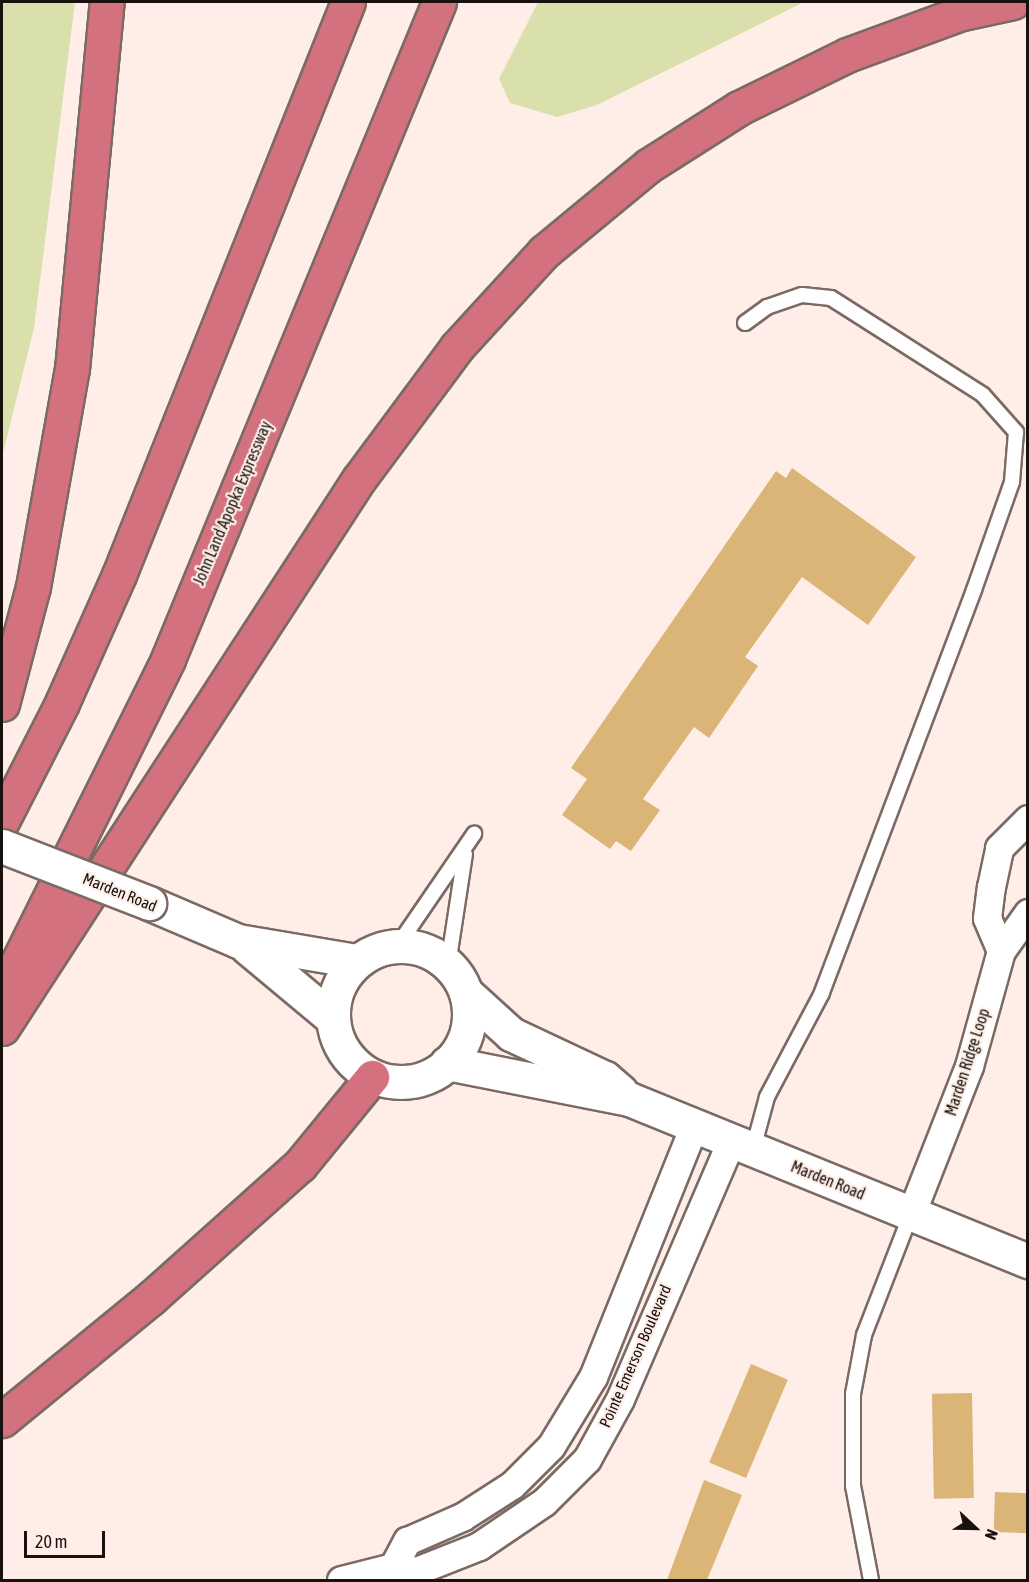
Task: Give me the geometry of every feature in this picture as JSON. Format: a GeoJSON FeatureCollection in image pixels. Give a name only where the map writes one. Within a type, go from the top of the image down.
{"type":"FeatureCollection","features":[{"type":"Feature","properties":{"kind":"highway"},"geometry":{"type":"LineString","coordinates":[[2,704],[33,587],[72,369],[107,2]]}},
{"type":"Feature","properties":{"kind":"highway"},"geometry":{"type":"LineString","coordinates":[[2,821],[62,703],[119,575],[348,2]]}},
{"type":"Feature","properties":{"kind":"highway","name":"John Land Apopka Expressway"},"geometry":{"type":"LineString","coordinates":[[2,994],[168,659],[439,2]]}},
{"type":"Feature","properties":{"kind":"highway"},"geometry":{"type":"LineString","coordinates":[[2,1028],[359,479],[457,347],[544,252],[648,166],[738,108],[847,55],[962,13],[1013,2]]}},
{"type":"Feature","properties":{"kind":"highway"},"geometry":{"type":"LineString","coordinates":[[2,1420],[151,1298],[300,1165],[372,1077]]}},
{"type":"Feature","properties":{"kind":"street"},"geometry":{"type":"LineString","coordinates":[[1001,951],[987,918],[995,867],[999,848],[1028,819]]}},
{"type":"Feature","properties":{"kind":"street","name":"Marden Road"},"geometry":{"type":"LineString","coordinates":[[2,846],[149,903],[238,941],[357,961]]}},
{"type":"Feature","properties":{"kind":"street","name":"Marden Ridge Loop"},"geometry":{"type":"LineString","coordinates":[[911,1214],[969,1066],[1001,951],[1028,914]]}},
{"type":"Feature","properties":{"kind":"street","name":"Marden Road"},"geometry":{"type":"LineString","coordinates":[[238,941],[332,1018]]}},
{"type":"Feature","properties":{"kind":"street"},"geometry":{"type":"LineString","coordinates":[[398,945],[420,947],[448,965],[466,993],[469,1015],[465,1038],[447,1063],[416,1081],[394,1083],[372,1077],[344,1053],[332,1018],[338,987],[357,961],[376,949],[398,945]]}},
{"type":"Feature","properties":{"kind":"street","name":"Marden Road"},"geometry":{"type":"LineString","coordinates":[[466,993],[511,1034],[605,1078],[629,1099]]}},
{"type":"Feature","properties":{"kind":"street","name":"Marden Road"},"geometry":{"type":"LineString","coordinates":[[447,1063],[629,1099],[1028,1261]]}},
{"type":"Feature","properties":{"kind":"street","name":"Pointe Emerson Boulevard"},"geometry":{"type":"LineString","coordinates":[[393,1568],[407,1541],[462,1517],[523,1474],[551,1446],[593,1377],[694,1126]]}},
{"type":"Feature","properties":{"kind":"street","name":"Pointe Emerson Boulevard"},"geometry":{"type":"LineString","coordinates":[[341,1581],[393,1568],[416,1571],[478,1546],[544,1502],[586,1459],[620,1400],[662,1298],[742,1145]]}},
{"type":"Feature","properties":{"kind":"street"},"geometry":{"type":"LineString","coordinates":[[629,1286],[662,1298]]}},
{"type":"Feature","properties":{"kind":"street"},"geometry":{"type":"LineString","coordinates":[[523,1474],[544,1502]]}},
{"type":"Feature","properties":{"kind":"lane"},"geometry":{"type":"LineString","coordinates":[[742,1145],[822,993],[974,590],[1011,482],[1016,432],[983,395],[831,298],[801,295],[767,307],[745,323]]}},
{"type":"Feature","properties":{"kind":"lane"},"geometry":{"type":"LineString","coordinates":[[398,945],[466,851],[474,834]]}},
{"type":"Feature","properties":{"kind":"lane"},"geometry":{"type":"LineString","coordinates":[[448,965],[466,851]]}},
{"type":"Feature","properties":{"kind":"lane"},"geometry":{"type":"LineString","coordinates":[[871,1581],[853,1486],[853,1394],[864,1335],[911,1214]]}},
{"type":"Feature","properties":{"kind":"green space"},"geometry":{"type":"Polygon","coordinates":[[[2,2],[75,2],[34,328],[2,457],[2,2]]]}},
{"type":"Feature","properties":{"kind":"green space"},"geometry":{"type":"Polygon","coordinates":[[[538,2],[804,2],[597,105],[557,117],[510,103],[499,79],[538,2]]]}},
{"type":"Feature","properties":{"kind":"building"},"geometry":{"type":"Polygon","coordinates":[[[792,468],[916,557],[868,625],[802,577],[745,657],[758,666],[709,738],[694,727],[643,799],[660,810],[631,851],[616,841],[610,849],[562,815],[587,779],[571,768],[776,471],[786,478],[792,468]]]}},
{"type":"Feature","properties":{"kind":"building"},"geometry":{"type":"Polygon","coordinates":[[[751,1364],[788,1380],[746,1478],[709,1462],[751,1364]]]}},
{"type":"Feature","properties":{"kind":"building"},"geometry":{"type":"Polygon","coordinates":[[[972,1393],[974,1498],[934,1499],[932,1394],[972,1393]]]}},
{"type":"Feature","properties":{"kind":"building"},"geometry":{"type":"Polygon","coordinates":[[[704,1480],[742,1495],[707,1580],[667,1580],[704,1480]]]}},
{"type":"Feature","properties":{"kind":"building"},"geometry":{"type":"Polygon","coordinates":[[[995,1492],[1028,1493],[1027,1533],[994,1532],[995,1492]]]}}]}
